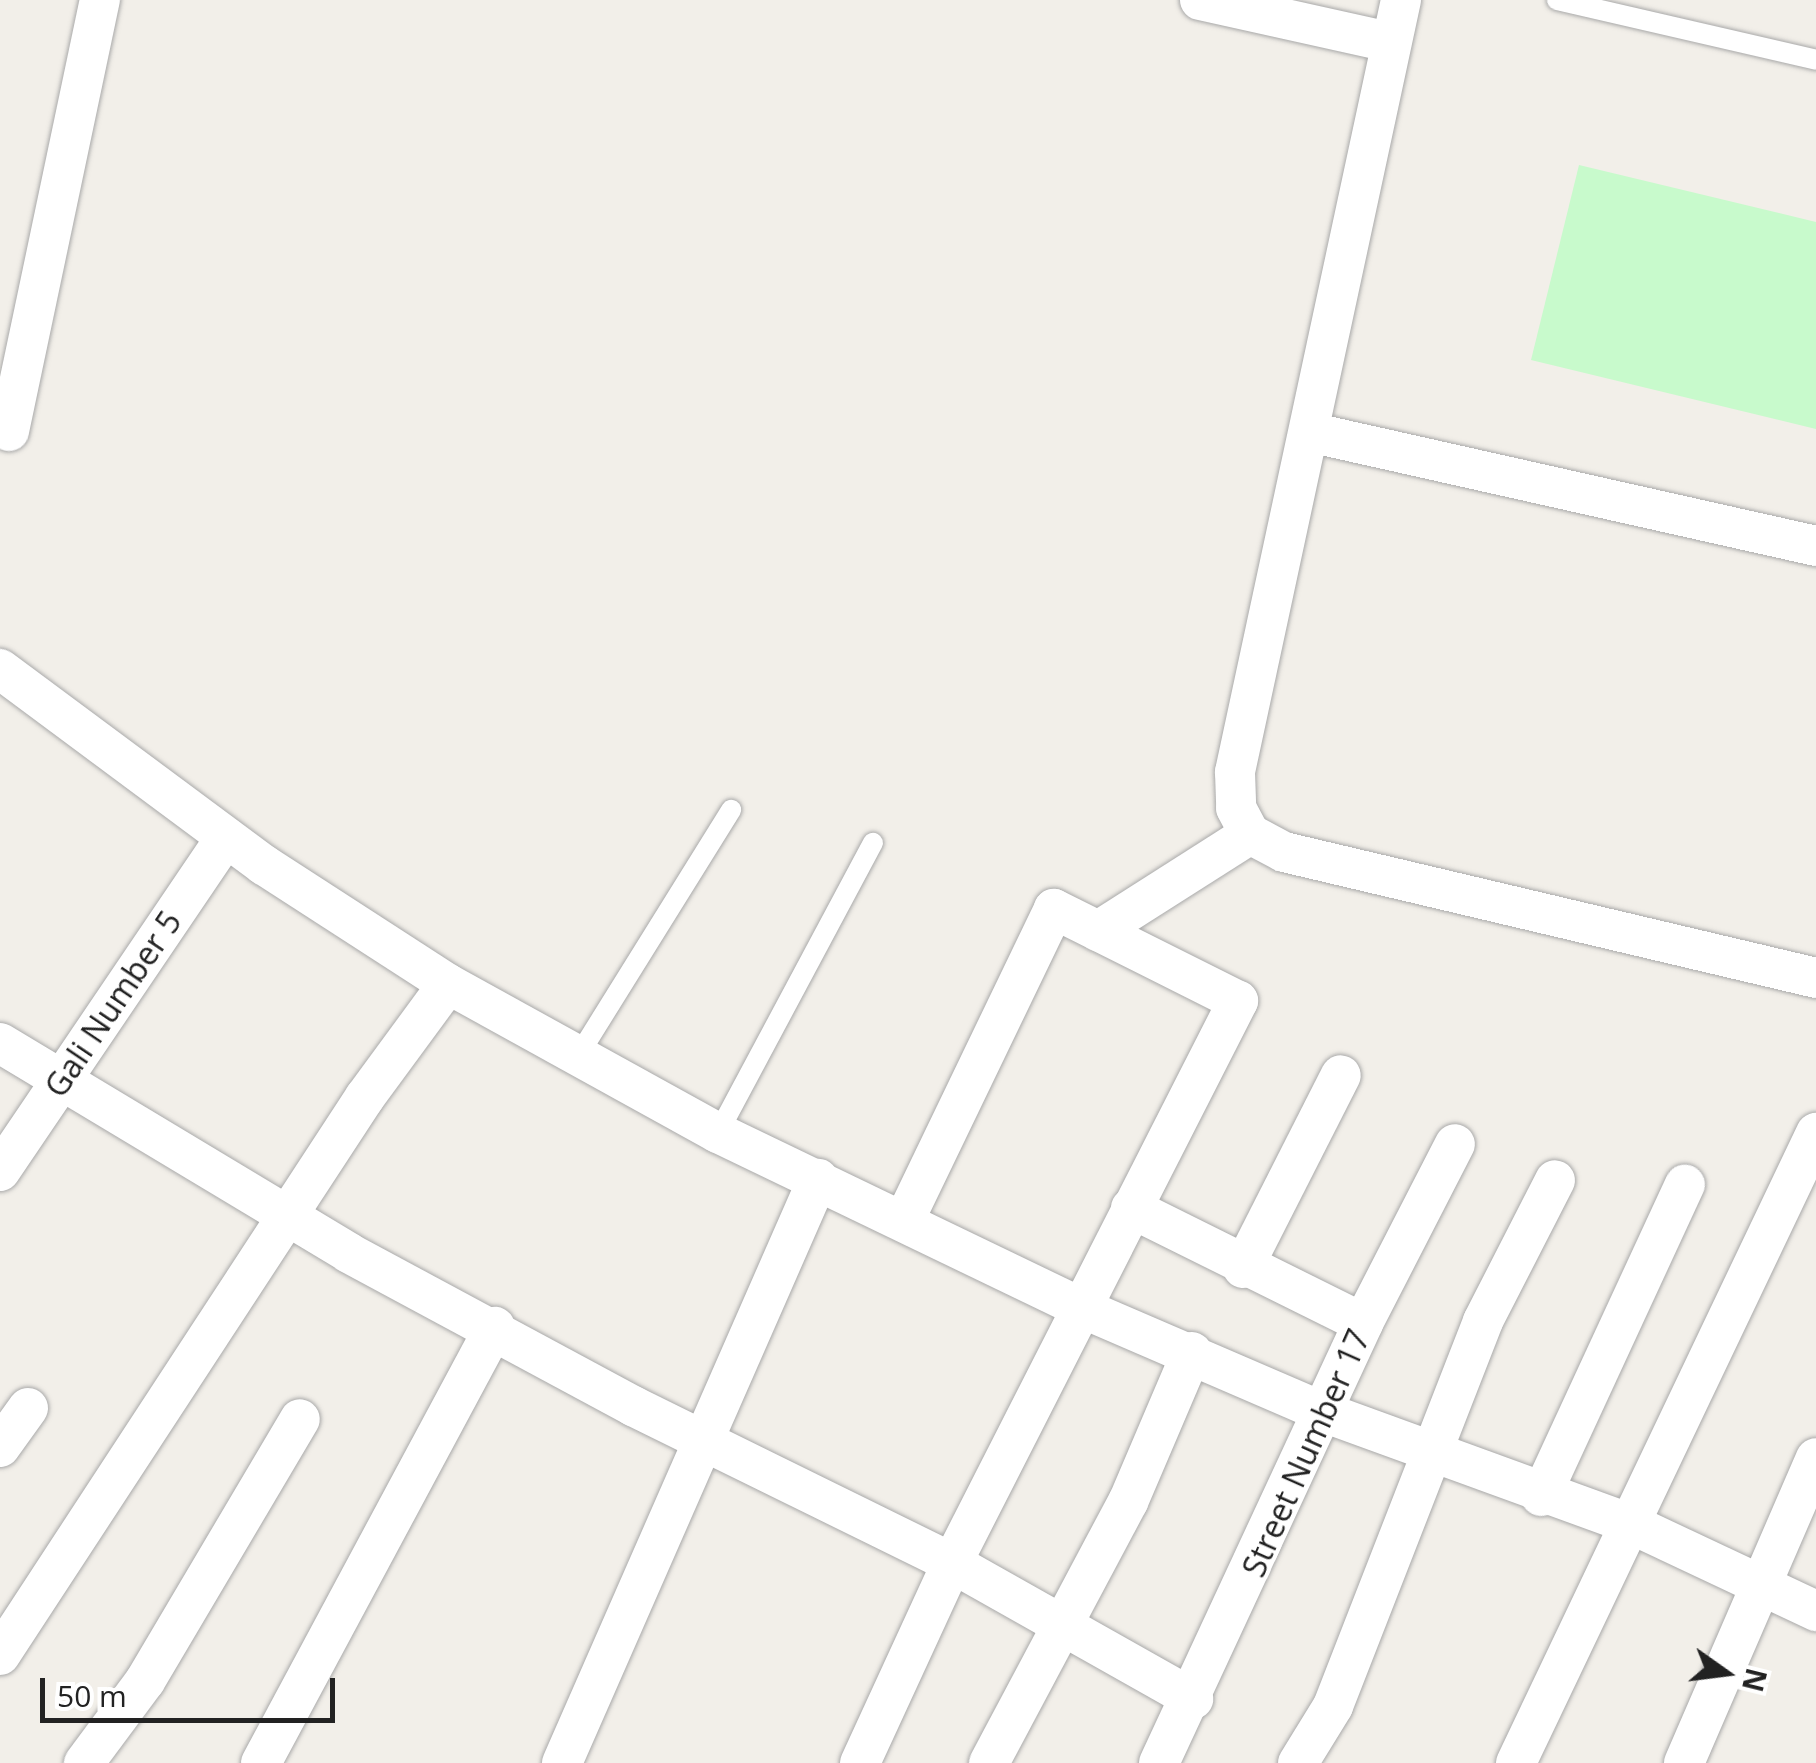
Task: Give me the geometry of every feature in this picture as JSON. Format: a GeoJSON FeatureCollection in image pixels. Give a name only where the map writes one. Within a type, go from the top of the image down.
{"type":"FeatureCollection","features":[{"type":"Feature","properties":{"kind":"street"},"geometry":{"type":"LineString","coordinates":[[9,431],[100,0]]}},
{"type":"Feature","properties":{"kind":"street"},"geometry":{"type":"LineString","coordinates":[[1200,0],[1390,42]]}},
{"type":"Feature","properties":{"kind":"street"},"geometry":{"type":"LineString","coordinates":[[1401,0],[1235,772],[1236,808],[1250,834],[1284,852],[1816,978]]}},
{"type":"Feature","properties":{"kind":"street"},"geometry":{"type":"LineString","coordinates":[[1309,432],[1816,546]]}},
{"type":"Feature","properties":{"kind":"street"},"geometry":{"type":"LineString","coordinates":[[0,670],[226,836],[448,984],[718,1133],[1084,1310],[1192,1352],[1326,1413],[1433,1449],[1541,1496],[1629,1523],[1816,1611]]}},
{"type":"Feature","properties":{"kind":"street"},"geometry":{"type":"LineString","coordinates":[[1098,931],[1250,834]]}},
{"type":"Feature","properties":{"kind":"street","name":"Gali Number 5"},"geometry":{"type":"LineString","coordinates":[[0,1171],[226,836]]}},
{"type":"Feature","properties":{"kind":"street"},"geometry":{"type":"LineString","coordinates":[[860,1763],[952,1563],[1238,1002],[1054,909],[904,1220]]}},
{"type":"Feature","properties":{"kind":"street"},"geometry":{"type":"LineString","coordinates":[[0,1655],[448,984]]}},
{"type":"Feature","properties":{"kind":"street"},"geometry":{"type":"LineString","coordinates":[[0,1043],[290,1216],[633,1406],[706,1436],[952,1563],[1194,1699]]}},
{"type":"Feature","properties":{"kind":"street"},"geometry":{"type":"LineString","coordinates":[[1243,1268],[1341,1075]]}},
{"type":"Feature","properties":{"kind":"street"},"geometry":{"type":"LineString","coordinates":[[1516,1763],[1816,1133]]}},
{"type":"Feature","properties":{"kind":"street","name":"Street Number 17"},"geometry":{"type":"LineString","coordinates":[[1159,1763],[1194,1699],[1364,1323],[1455,1144]]}},
{"type":"Feature","properties":{"kind":"street"},"geometry":{"type":"LineString","coordinates":[[562,1763],[818,1179]]}},
{"type":"Feature","properties":{"kind":"street"},"geometry":{"type":"LineString","coordinates":[[1298,1763],[1334,1706],[1483,1322],[1555,1180]]}},
{"type":"Feature","properties":{"kind":"street"},"geometry":{"type":"LineString","coordinates":[[1541,1496],[1686,1185]]}},
{"type":"Feature","properties":{"kind":"street"},"geometry":{"type":"LineString","coordinates":[[1131,1208],[1243,1268],[1364,1323]]}},
{"type":"Feature","properties":{"kind":"street"},"geometry":{"type":"LineString","coordinates":[[261,1763],[495,1327]]}},
{"type":"Feature","properties":{"kind":"street"},"geometry":{"type":"LineString","coordinates":[[990,1763],[1065,1629],[1192,1352]]}},
{"type":"Feature","properties":{"kind":"street"},"geometry":{"type":"LineString","coordinates":[[0,1447],[28,1408]]}},
{"type":"Feature","properties":{"kind":"street"},"geometry":{"type":"LineString","coordinates":[[84,1763],[146,1680],[300,1419]]}},
{"type":"Feature","properties":{"kind":"street"},"geometry":{"type":"LineString","coordinates":[[1684,1763],[1816,1458]]}},
{"type":"Feature","properties":{"kind":"lane"},"geometry":{"type":"LineString","coordinates":[[1557,0],[1816,60]]}},
{"type":"Feature","properties":{"kind":"lane"},"geometry":{"type":"LineString","coordinates":[[578,1056],[731,810]]}},
{"type":"Feature","properties":{"kind":"lane"},"geometry":{"type":"LineString","coordinates":[[718,1133],[873,843]]}},
{"type":"Feature","properties":{"kind":"green space"},"geometry":{"type":"Polygon","coordinates":[[[1579,165],[1816,222],[1816,429],[1531,360],[1579,165]]]}}]}
